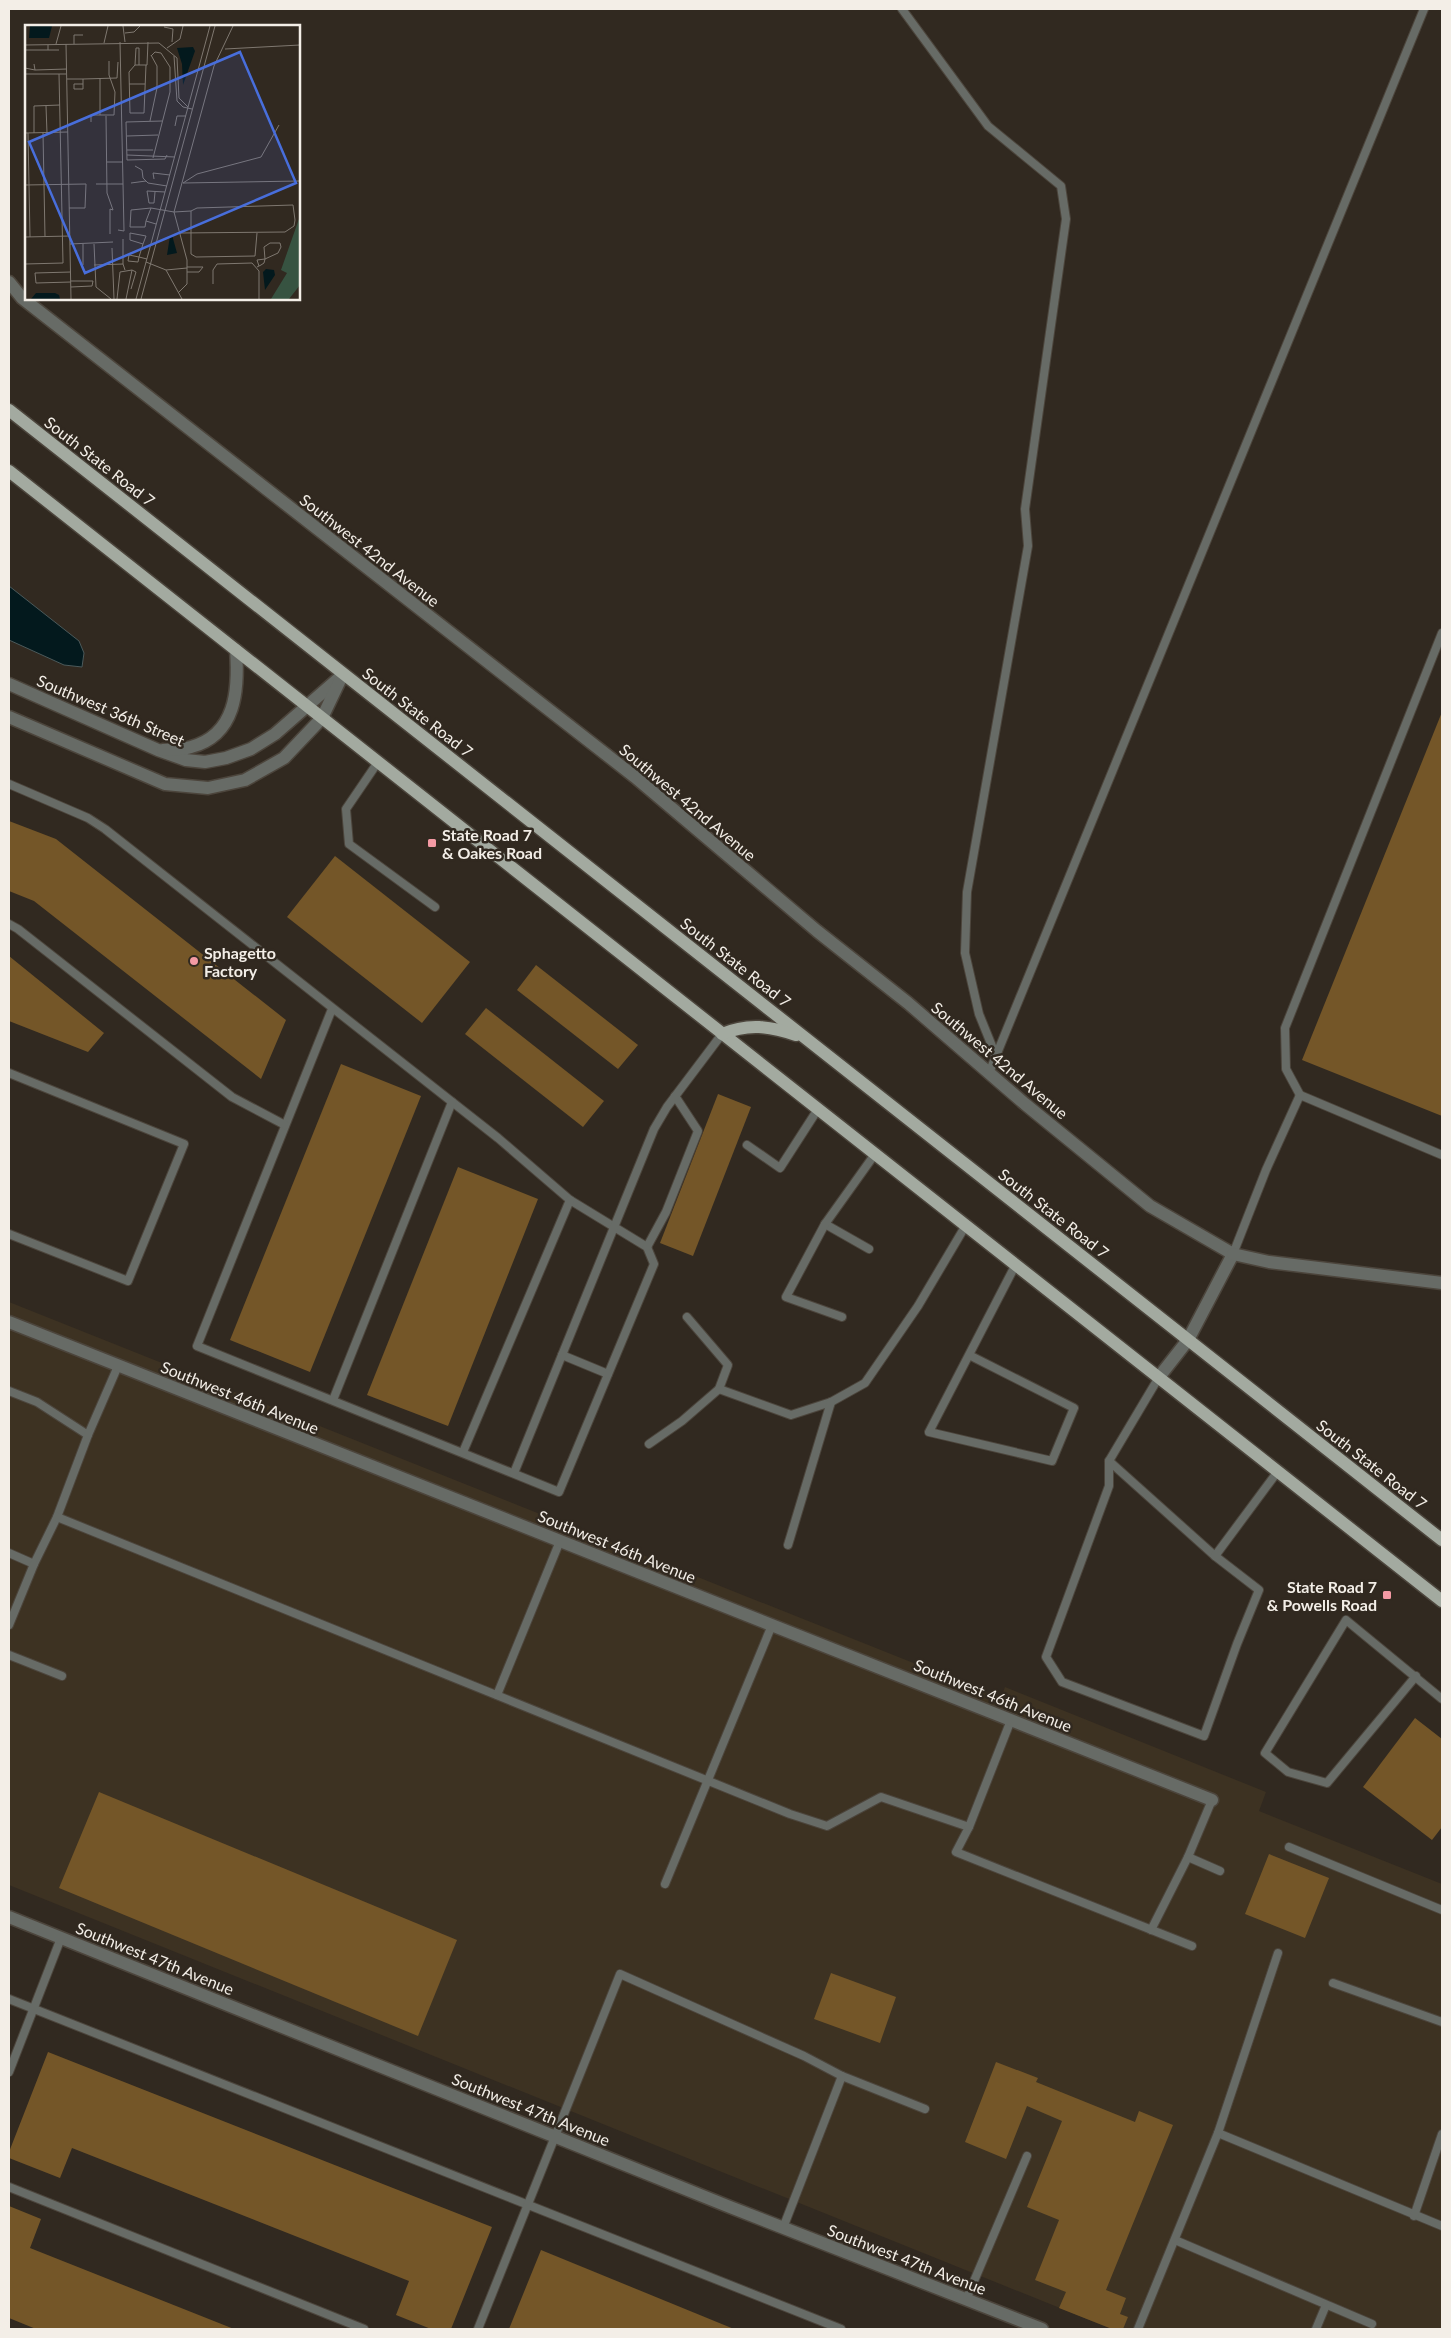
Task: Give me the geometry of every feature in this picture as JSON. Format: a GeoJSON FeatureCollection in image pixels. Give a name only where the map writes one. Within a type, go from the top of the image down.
{"type":"FeatureCollection","features":[{"type":"Feature","properties":{"kind":"main road","name":"South State Road 7"},"geometry":{"type":"LineString","coordinates":[[9,410],[1442,1540]]}},
{"type":"Feature","properties":{"kind":"main road"},"geometry":{"type":"LineString","coordinates":[[9,471],[1442,1601]]}},
{"type":"Feature","properties":{"kind":"main road"},"geometry":{"type":"LineString","coordinates":[[722,1034],[738,1027],[757,1026],[779,1029],[808,1040]]}},
{"type":"Feature","properties":{"kind":"street","name":"Southwest 42nd Avenue"},"geometry":{"type":"LineString","coordinates":[[9,282],[25,299]]}},
{"type":"Feature","properties":{"kind":"street","name":"Southwest 42nd Avenue"},"geometry":{"type":"LineString","coordinates":[[26,300],[635,777],[817,931],[908,1003],[989,1073],[1150,1206],[1234,1254],[1269,1262],[1442,1283]]}},
{"type":"Feature","properties":{"kind":"street"},"geometry":{"type":"LineString","coordinates":[[158,750],[189,748],[206,742],[220,731],[235,701],[238,677],[236,650]]}},
{"type":"Feature","properties":{"kind":"street","name":"Southwest 36th Street"},"geometry":{"type":"LineString","coordinates":[[9,684],[158,750],[186,760],[205,762],[226,758],[251,749],[275,734],[344,674]]}},
{"type":"Feature","properties":{"kind":"street"},"geometry":{"type":"LineString","coordinates":[[9,717],[165,784],[208,788],[245,780],[284,758],[322,718],[344,674]]}},
{"type":"Feature","properties":{"kind":"street"},"geometry":{"type":"LineString","coordinates":[[1160,1377],[1188,1340],[1234,1254]]}},
{"type":"Feature","properties":{"kind":"street","name":"Southwest 46th Avenue"},"geometry":{"type":"LineString","coordinates":[[9,1322],[1212,1800]]}},
{"type":"Feature","properties":{"kind":"street","name":"Southwest 47th Avenue"},"geometry":{"type":"LineString","coordinates":[[9,1917],[783,2228],[1042,2329]]}},
{"type":"Feature","properties":{"kind":"lane"},"geometry":{"type":"LineString","coordinates":[[902,9],[988,126],[1061,186],[1066,219],[1025,509],[1028,546],[967,892],[965,953],[979,1014],[996,1056]]}},
{"type":"Feature","properties":{"kind":"lane"},"geometry":{"type":"LineString","coordinates":[[989,1073],[1424,9]]}},
{"type":"Feature","properties":{"kind":"lane"},"geometry":{"type":"LineString","coordinates":[[1442,633],[1285,1028],[1286,1069],[1300,1095],[1442,1155]]}},
{"type":"Feature","properties":{"kind":"lane"},"geometry":{"type":"LineString","coordinates":[[378,762],[346,809],[349,844],[435,907]]}},
{"type":"Feature","properties":{"kind":"lane"},"geometry":{"type":"LineString","coordinates":[[9,784],[88,818],[105,829],[498,1138],[570,1200],[647,1246],[654,1264],[559,1492],[197,1346],[332,1009]]}},
{"type":"Feature","properties":{"kind":"lane"},"geometry":{"type":"LineString","coordinates":[[9,924],[18,929],[232,1097],[285,1125]]}},
{"type":"Feature","properties":{"kind":"lane"},"geometry":{"type":"LineString","coordinates":[[514,1473],[654,1129],[675,1096],[722,1034]]}},
{"type":"Feature","properties":{"kind":"lane"},"geometry":{"type":"LineString","coordinates":[[9,1073],[184,1144],[128,1281],[9,1234]]}},
{"type":"Feature","properties":{"kind":"lane"},"geometry":{"type":"LineString","coordinates":[[1234,1254],[1266,1170],[1300,1095]]}},
{"type":"Feature","properties":{"kind":"lane"},"geometry":{"type":"LineString","coordinates":[[647,1246],[666,1212],[698,1131],[675,1096]]}},
{"type":"Feature","properties":{"kind":"lane"},"geometry":{"type":"LineString","coordinates":[[333,1400],[452,1102]]}},
{"type":"Feature","properties":{"kind":"lane"},"geometry":{"type":"LineString","coordinates":[[747,1144],[780,1168],[818,1109]]}},
{"type":"Feature","properties":{"kind":"lane"},"geometry":{"type":"LineString","coordinates":[[842,1317],[786,1297],[825,1224],[875,1154]]}},
{"type":"Feature","properties":{"kind":"lane"},"geometry":{"type":"LineString","coordinates":[[463,1452],[570,1200]]}},
{"type":"Feature","properties":{"kind":"lane"},"geometry":{"type":"LineString","coordinates":[[825,1224],[869,1249]]}},
{"type":"Feature","properties":{"kind":"lane"},"geometry":{"type":"LineString","coordinates":[[719,1389],[791,1415],[831,1402],[865,1384],[918,1306],[966,1226]]}},
{"type":"Feature","properties":{"kind":"lane"},"geometry":{"type":"LineString","coordinates":[[969,1355],[1074,1408],[1052,1461],[929,1432],[1016,1264]]}},
{"type":"Feature","properties":{"kind":"lane"},"geometry":{"type":"LineString","coordinates":[[649,1444],[682,1421],[719,1389],[728,1365],[687,1316]]}},
{"type":"Feature","properties":{"kind":"lane"},"geometry":{"type":"LineString","coordinates":[[562,1355],[608,1374]]}},
{"type":"Feature","properties":{"kind":"lane"},"geometry":{"type":"LineString","coordinates":[[9,1625],[34,1564],[57,1517],[88,1435],[118,1366]]}},
{"type":"Feature","properties":{"kind":"lane"},"geometry":{"type":"LineString","coordinates":[[1109,1461],[1215,1556],[1259,1590],[1237,1644],[1204,1736],[1062,1682],[1046,1657],[1110,1486],[1109,1461],[1160,1377]]}},
{"type":"Feature","properties":{"kind":"lane"},"geometry":{"type":"LineString","coordinates":[[9,1391],[37,1402],[88,1435]]}},
{"type":"Feature","properties":{"kind":"lane"},"geometry":{"type":"LineString","coordinates":[[788,1545],[831,1402]]}},
{"type":"Feature","properties":{"kind":"lane"},"geometry":{"type":"LineString","coordinates":[[1215,1556],[1278,1471]]}},
{"type":"Feature","properties":{"kind":"lane"},"geometry":{"type":"LineString","coordinates":[[57,1517],[790,1814],[827,1826],[881,1797],[969,1827]]}},
{"type":"Feature","properties":{"kind":"lane"},"geometry":{"type":"LineString","coordinates":[[497,1695],[560,1541]]}},
{"type":"Feature","properties":{"kind":"lane"},"geometry":{"type":"LineString","coordinates":[[9,1553],[34,1564]]}},
{"type":"Feature","properties":{"kind":"lane"},"geometry":{"type":"LineString","coordinates":[[1416,1676],[1327,1783],[1288,1772],[1265,1753],[1346,1620],[1416,1676],[1442,1699]]}},
{"type":"Feature","properties":{"kind":"lane"},"geometry":{"type":"LineString","coordinates":[[665,1884],[772,1625]]}},
{"type":"Feature","properties":{"kind":"lane"},"geometry":{"type":"LineString","coordinates":[[9,1655],[62,1676]]}},
{"type":"Feature","properties":{"kind":"lane"},"geometry":{"type":"LineString","coordinates":[[1011,1720],[969,1827],[956,1852],[1192,1946]]}},
{"type":"Feature","properties":{"kind":"lane"},"geometry":{"type":"LineString","coordinates":[[1151,1930],[1188,1857],[1212,1800]]}},
{"type":"Feature","properties":{"kind":"lane"},"geometry":{"type":"LineString","coordinates":[[1290,1847],[1442,1910]]}},
{"type":"Feature","properties":{"kind":"lane"},"geometry":{"type":"LineString","coordinates":[[1188,1857],[1220,1871]]}},
{"type":"Feature","properties":{"kind":"lane"},"geometry":{"type":"LineString","coordinates":[[9,2072],[61,1938]]}},
{"type":"Feature","properties":{"kind":"lane"},"geometry":{"type":"LineString","coordinates":[[1138,2329],[1218,2133],[1278,1953]]}},
{"type":"Feature","properties":{"kind":"lane"},"geometry":{"type":"LineString","coordinates":[[478,2329],[620,1974],[804,2056],[842,2076],[925,2109]]}},
{"type":"Feature","properties":{"kind":"lane"},"geometry":{"type":"LineString","coordinates":[[1333,1983],[1442,2022]]}},
{"type":"Feature","properties":{"kind":"lane"},"geometry":{"type":"LineString","coordinates":[[9,1999],[841,2329]]}},
{"type":"Feature","properties":{"kind":"lane"},"geometry":{"type":"LineString","coordinates":[[783,2228],[842,2076]]}},
{"type":"Feature","properties":{"kind":"lane"},"geometry":{"type":"LineString","coordinates":[[1218,2133],[1414,2216],[1442,2226]]}},
{"type":"Feature","properties":{"kind":"lane"},"geometry":{"type":"LineString","coordinates":[[1414,2216],[1442,2134]]}},
{"type":"Feature","properties":{"kind":"lane"},"geometry":{"type":"LineString","coordinates":[[966,2300],[1027,2156]]}},
{"type":"Feature","properties":{"kind":"lane"},"geometry":{"type":"LineString","coordinates":[[9,2187],[364,2329]]}},
{"type":"Feature","properties":{"kind":"lane"},"geometry":{"type":"LineString","coordinates":[[1175,2240],[1372,2324]]}},
{"type":"Feature","properties":{"kind":"lane"},"geometry":{"type":"LineString","coordinates":[[1316,2329],[1326,2305]]}},
{"type":"Feature","properties":{"kind":"shaded area"},"geometry":{"type":"Polygon","coordinates":[[[9,1302],[1001,1698],[1005,1687],[1266,1792],[1259,1811],[1442,1884],[1442,2329],[1112,2329],[9,1885],[9,1302]]]}},
{"type":"Feature","properties":{"kind":"water"},"geometry":{"type":"Polygon","coordinates":[[[9,586],[79,641],[84,653],[82,667],[64,665],[9,640],[9,586]]]}},
{"type":"Feature","properties":{"kind":"building"},"geometry":{"type":"Polygon","coordinates":[[[1442,712],[1442,1116],[1302,1060],[1442,712]]]}},
{"type":"Feature","properties":{"kind":"building"},"geometry":{"type":"Polygon","coordinates":[[[9,821],[56,839],[286,1020],[261,1079],[34,901],[9,891],[9,821]]]}},
{"type":"Feature","properties":{"kind":"building"},"geometry":{"type":"Polygon","coordinates":[[[335,856],[470,962],[422,1023],[287,917],[335,856]]]}},
{"type":"Feature","properties":{"kind":"building"},"geometry":{"type":"Polygon","coordinates":[[[9,956],[104,1033],[88,1052],[9,1021],[9,956]]]}},
{"type":"Feature","properties":{"kind":"building"},"geometry":{"type":"Polygon","coordinates":[[[536,965],[638,1045],[618,1069],[517,990],[536,965]]]}},
{"type":"Feature","properties":{"kind":"building"},"geometry":{"type":"Polygon","coordinates":[[[486,1008],[604,1101],[583,1127],[465,1034],[486,1008]]]}},
{"type":"Feature","properties":{"kind":"building"},"geometry":{"type":"Polygon","coordinates":[[[341,1064],[421,1096],[310,1372],[230,1340],[341,1064]]]}},
{"type":"Feature","properties":{"kind":"building"},"geometry":{"type":"Polygon","coordinates":[[[718,1094],[751,1107],[693,1256],[660,1243],[718,1094]]]}},
{"type":"Feature","properties":{"kind":"building"},"geometry":{"type":"Polygon","coordinates":[[[458,1167],[538,1199],[448,1426],[367,1395],[458,1167]]]}},
{"type":"Feature","properties":{"kind":"building"},"geometry":{"type":"Polygon","coordinates":[[[1415,1718],[1442,1739],[1442,1827],[1432,1840],[1363,1787],[1415,1718]]]}},
{"type":"Feature","properties":{"kind":"building"},"geometry":{"type":"Polygon","coordinates":[[[99,1792],[457,1940],[418,2036],[59,1888],[99,1792]]]}},
{"type":"Feature","properties":{"kind":"building"},"geometry":{"type":"Polygon","coordinates":[[[1269,1854],[1329,1878],[1305,1938],[1245,1914],[1269,1854]]]}},
{"type":"Feature","properties":{"kind":"building"},"geometry":{"type":"Polygon","coordinates":[[[831,1973],[896,1997],[880,2043],[814,2019],[831,1973]]]}},
{"type":"Feature","properties":{"kind":"building"},"geometry":{"type":"Polygon","coordinates":[[[48,2052],[492,2227],[451,2329],[431,2329],[396,2315],[409,2281],[72,2148],[60,2178],[9,2158],[9,2152],[48,2052]]]}},
{"type":"Feature","properties":{"kind":"building"},"geometry":{"type":"Polygon","coordinates":[[[996,2062],[1038,2078],[1036,2082],[1135,2122],[1139,2111],[1173,2125],[1106,2290],[1126,2298],[1120,2314],[1128,2317],[1123,2329],[1112,2329],[1059,2308],[1066,2292],[1035,2280],[1059,2220],[1027,2207],[1062,2121],[1027,2106],[1006,2159],[965,2142],[996,2062]]]}},
{"type":"Feature","properties":{"kind":"building"},"geometry":{"type":"Polygon","coordinates":[[[9,2206],[41,2219],[30,2248],[234,2329],[36,2329],[9,2318],[9,2206]]]}},
{"type":"Feature","properties":{"kind":"building"},"geometry":{"type":"Polygon","coordinates":[[[541,2250],[734,2329],[509,2329],[541,2250]]]}},
{"type":"Feature","properties":{"kind":"place","name":"State Road 7 & Oakes Road"},"geometry":{"type":"Point","coordinates":[432,843]}},
{"type":"Feature","properties":{"kind":"place","name":"Sphagetto Factory"},"geometry":{"type":"Point","coordinates":[194,961]}},
{"type":"Feature","properties":{"kind":"place","name":"State Road 7 & Powells Road"},"geometry":{"type":"Point","coordinates":[1387,1595]}}]}
